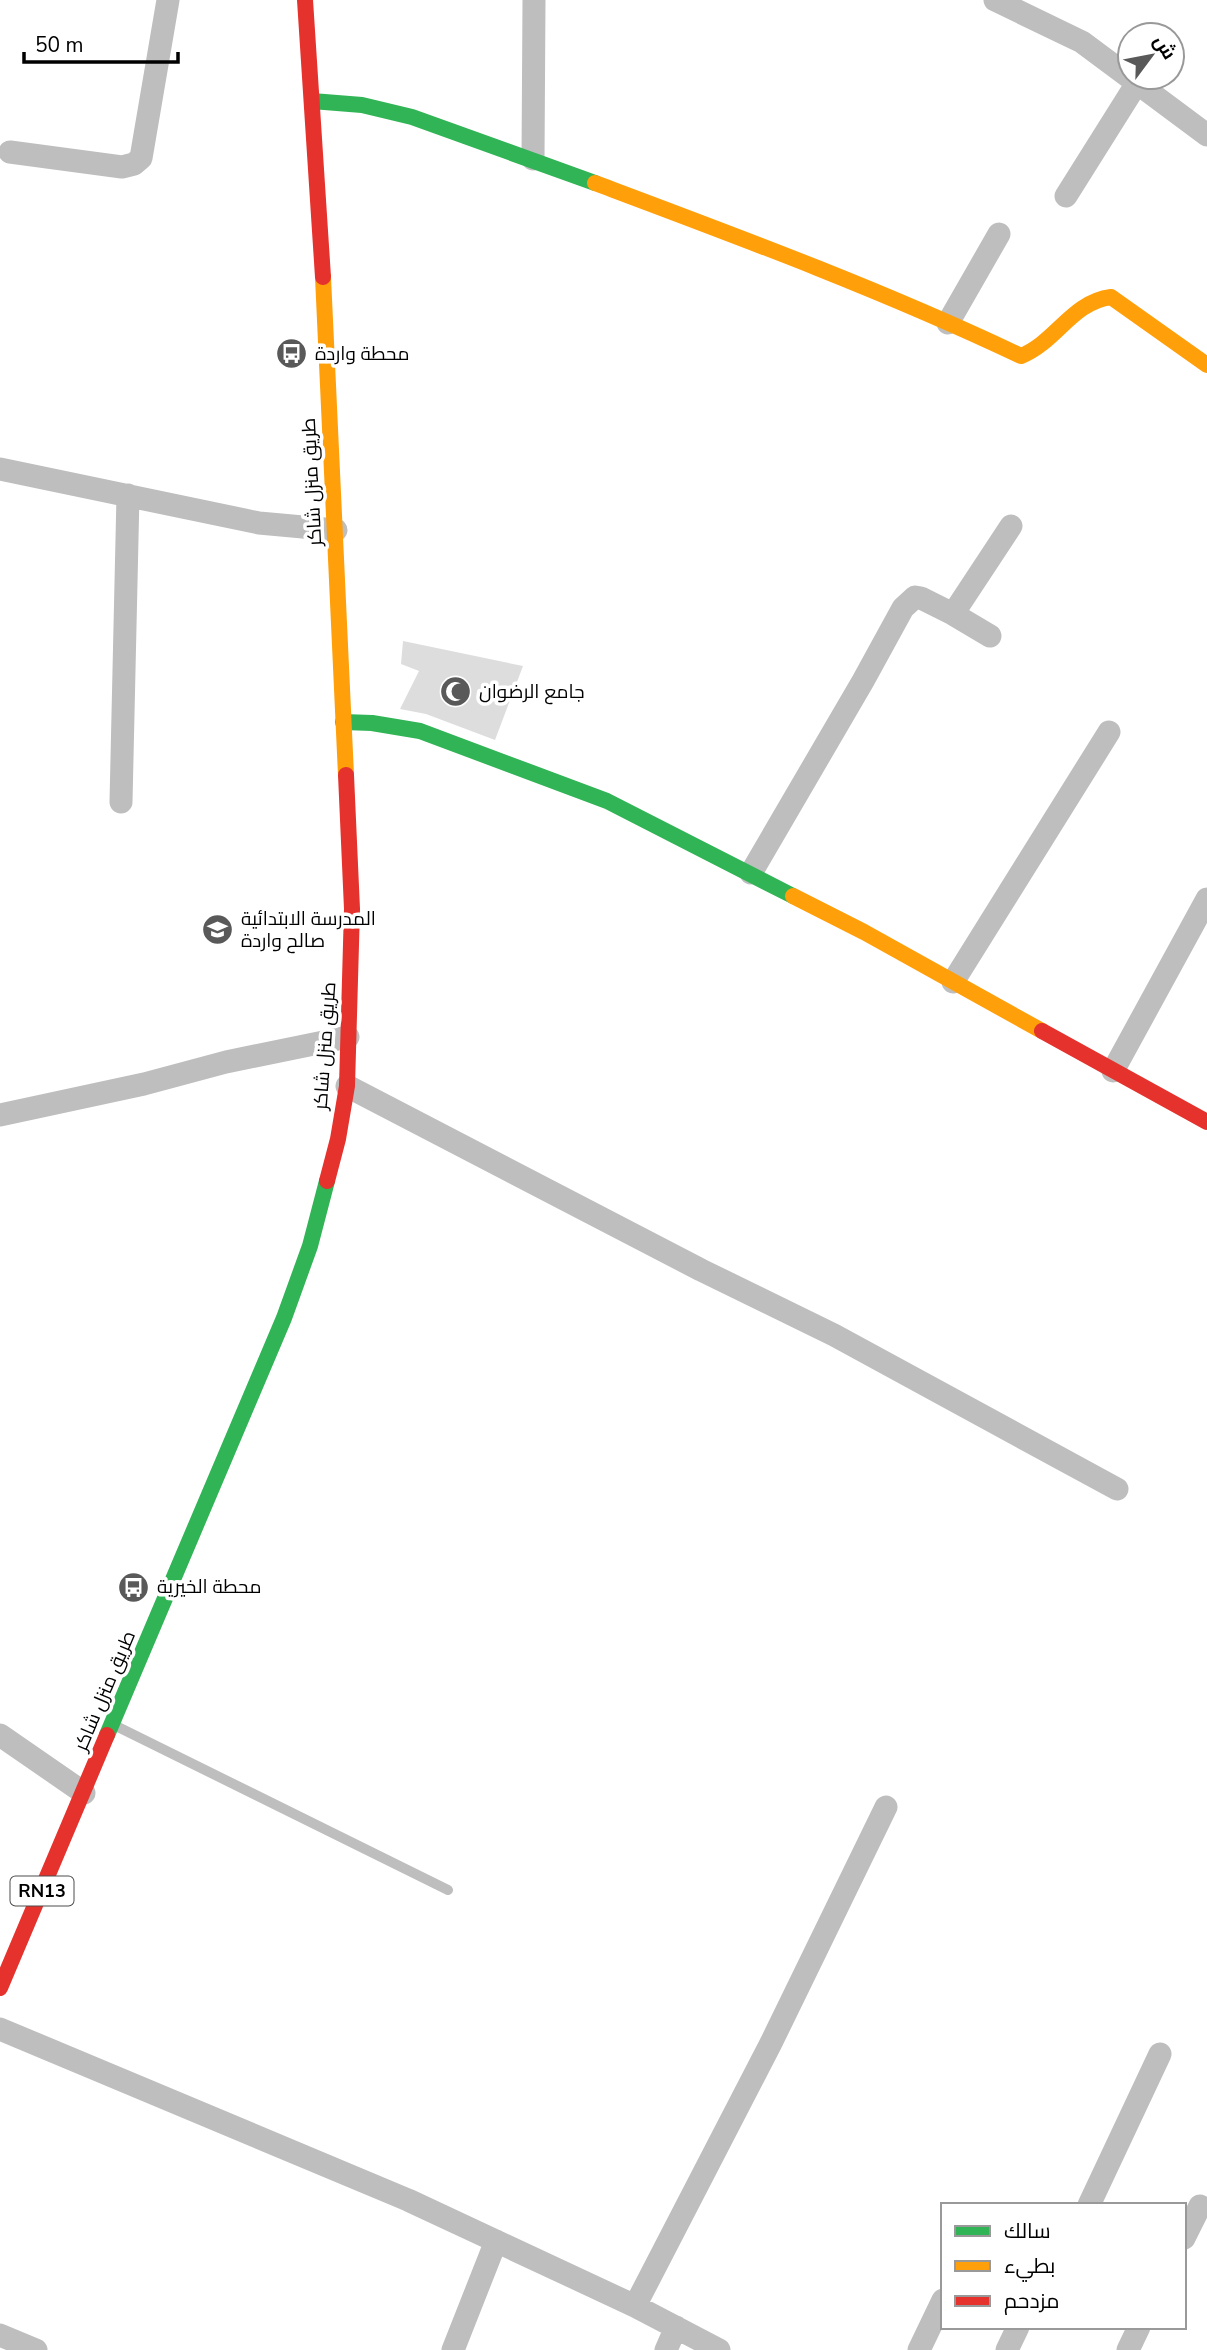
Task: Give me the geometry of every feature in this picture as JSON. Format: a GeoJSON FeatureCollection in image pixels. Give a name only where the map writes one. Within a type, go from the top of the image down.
{"type":"FeatureCollection","features":[{"type":"Feature","properties":{"kind":"main road","name":"طريق منزل شاكر"},"geometry":{"type":"LineString","coordinates":[[0,1988],[284,1318],[310,1245],[338,1139],[347,1086],[352,909],[324,292],[305,0]]}},
{"type":"Feature","properties":{"kind":"main road"},"geometry":{"type":"LineString","coordinates":[[312,101],[362,105],[411,117],[533,159],[791,256],[1021,356],[1034,353],[1043,347],[1085,304],[1097,297],[1111,297],[1207,365]]}},
{"type":"Feature","properties":{"kind":"main road"},"geometry":{"type":"LineString","coordinates":[[343,722],[372,723],[420,732],[607,801],[751,873],[1207,1122]]}},
{"type":"Feature","properties":{"kind":"street"},"geometry":{"type":"LineString","coordinates":[[10,152],[122,167],[134,164],[141,158],[168,0]]}},
{"type":"Feature","properties":{"kind":"street"},"geometry":{"type":"LineString","coordinates":[[533,159],[534,0]]}},
{"type":"Feature","properties":{"kind":"street"},"geometry":{"type":"LineString","coordinates":[[995,0],[1082,42],[1116,67]]}},
{"type":"Feature","properties":{"kind":"street"},"geometry":{"type":"LineString","coordinates":[[1066,196],[1132,91]]}},
{"type":"Feature","properties":{"kind":"street"},"geometry":{"type":"LineString","coordinates":[[1148,91],[1207,135]]}},
{"type":"Feature","properties":{"kind":"street"},"geometry":{"type":"LineString","coordinates":[[948,323],[999,234]]}},
{"type":"Feature","properties":{"kind":"street"},"geometry":{"type":"LineString","coordinates":[[0,469],[259,523],[336,530]]}},
{"type":"Feature","properties":{"kind":"street"},"geometry":{"type":"LineString","coordinates":[[121,802],[128,495]]}},
{"type":"Feature","properties":{"kind":"street"},"geometry":{"type":"LineString","coordinates":[[953,614],[1012,526]]}},
{"type":"Feature","properties":{"kind":"street"},"geometry":{"type":"LineString","coordinates":[[751,873],[903,608],[915,597],[953,614],[990,636]]}},
{"type":"Feature","properties":{"kind":"street"},"geometry":{"type":"LineString","coordinates":[[953,982],[1109,732]]}},
{"type":"Feature","properties":{"kind":"street"},"geometry":{"type":"LineString","coordinates":[[1113,1071],[1207,899]]}},
{"type":"Feature","properties":{"kind":"street"},"geometry":{"type":"LineString","coordinates":[[0,1115],[144,1084],[226,1062],[348,1037]]}},
{"type":"Feature","properties":{"kind":"street"},"geometry":{"type":"LineString","coordinates":[[347,1086],[701,1270],[834,1335],[1117,1489]]}},
{"type":"Feature","properties":{"kind":"street"},"geometry":{"type":"LineString","coordinates":[[0,1735],[84,1793]]}},
{"type":"Feature","properties":{"kind":"street"},"geometry":{"type":"LineString","coordinates":[[635,2306],[771,2043],[886,1807]]}},
{"type":"Feature","properties":{"kind":"street"},"geometry":{"type":"LineString","coordinates":[[0,2029],[383,2189],[635,2306],[719,2350]]}},
{"type":"Feature","properties":{"kind":"street"},"geometry":{"type":"LineString","coordinates":[[1090,2203],[1160,2054]]}},
{"type":"Feature","properties":{"kind":"street"},"geometry":{"type":"LineString","coordinates":[[1186,2234],[1200,2206]]}},
{"type":"Feature","properties":{"kind":"street"},"geometry":{"type":"LineString","coordinates":[[453,2350],[496,2241]]}},
{"type":"Feature","properties":{"kind":"street"},"geometry":{"type":"LineString","coordinates":[[919,2350],[941,2304]]}},
{"type":"Feature","properties":{"kind":"street"},"geometry":{"type":"LineString","coordinates":[[666,2350],[676,2327]]}},
{"type":"Feature","properties":{"kind":"street"},"geometry":{"type":"LineString","coordinates":[[1007,2350],[1017,2329]]}},
{"type":"Feature","properties":{"kind":"street"},"geometry":{"type":"LineString","coordinates":[[1128,2350],[1138,2329]]}},
{"type":"Feature","properties":{"kind":"street"},"geometry":{"type":"LineString","coordinates":[[0,2335],[36,2350]]}},
{"type":"Feature","properties":{"kind":"lane"},"geometry":{"type":"LineString","coordinates":[[113,1725],[448,1890]]}},
{"type":"Feature","properties":{"kind":"building"},"geometry":{"type":"Polygon","coordinates":[[[403,641],[523,666],[495,740],[426,714],[400,709],[419,671],[401,664],[403,641]]]}},
{"type":"Feature","properties":{"kind":"traffic: fast"},"geometry":{"type":"LineString","coordinates":[[312,101],[362,105],[412,117],[595,183]]}},
{"type":"Feature","properties":{"kind":"traffic: fast"},"geometry":{"type":"LineString","coordinates":[[343,722],[372,723],[420,731],[607,801],[793,896]]}},
{"type":"Feature","properties":{"kind":"traffic: fast"},"geometry":{"type":"LineString","coordinates":[[107,1735],[284,1318],[310,1246],[327,1181]]}},
{"type":"Feature","properties":{"kind":"traffic: slow"},"geometry":{"type":"LineString","coordinates":[[595,183],[863,286],[1021,356],[1044,342],[1085,306],[1111,297],[1207,365]]}},
{"type":"Feature","properties":{"kind":"traffic: slow"},"geometry":{"type":"LineString","coordinates":[[323,277],[346,775]]}},
{"type":"Feature","properties":{"kind":"traffic: slow"},"geometry":{"type":"LineString","coordinates":[[793,896],[864,932],[1042,1031]]}},
{"type":"Feature","properties":{"kind":"traffic: jam"},"geometry":{"type":"LineString","coordinates":[[305,0],[323,277]]}},
{"type":"Feature","properties":{"kind":"traffic: jam"},"geometry":{"type":"LineString","coordinates":[[327,1181],[338,1139],[347,1086],[352,909],[346,775]]}},
{"type":"Feature","properties":{"kind":"traffic: jam"},"geometry":{"type":"LineString","coordinates":[[1042,1031],[1207,1122]]}},
{"type":"Feature","properties":{"kind":"traffic: jam"},"geometry":{"type":"LineString","coordinates":[[0,1988],[107,1735]]}},
{"type":"Feature","properties":{"kind":"place","name":"محطة واردة"},"geometry":{"type":"Point","coordinates":[292,354]}},
{"type":"Feature","properties":{"kind":"place","name":"جامع الرضوان"},"geometry":{"type":"Point","coordinates":[456,692]}},
{"type":"Feature","properties":{"kind":"place","name":"المدرسة الابتدائية صالح واردة"},"geometry":{"type":"Point","coordinates":[218,930]}},
{"type":"Feature","properties":{"kind":"place","name":"محطة الخيرية"},"geometry":{"type":"Point","coordinates":[134,1587]}}]}
